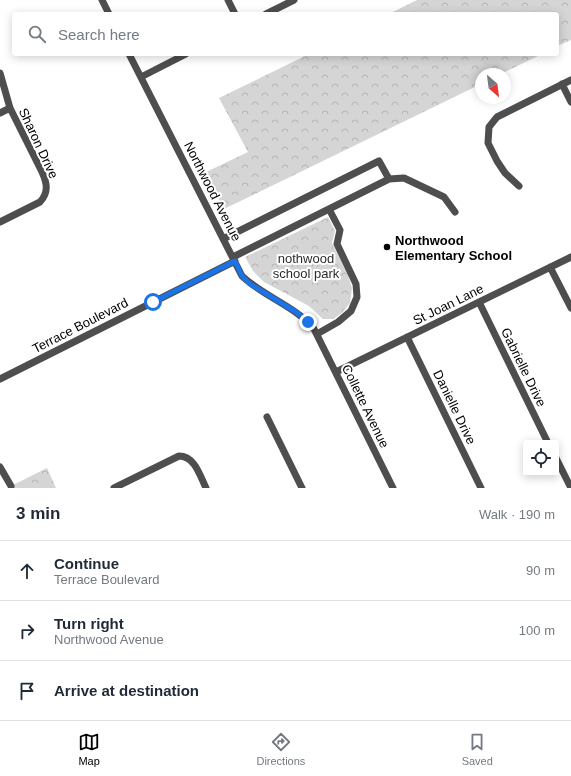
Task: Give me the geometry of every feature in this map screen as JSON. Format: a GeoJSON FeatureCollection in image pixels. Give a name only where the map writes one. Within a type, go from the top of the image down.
{"type":"FeatureCollection","features":[{"type":"Feature","properties":{"kind":"street"},"geometry":{"type":"LineString","coordinates":[[102,0],[108,12]]}},
{"type":"Feature","properties":{"kind":"street"},"geometry":{"type":"LineString","coordinates":[[228,0],[234,12]]}},
{"type":"Feature","properties":{"kind":"street"},"geometry":{"type":"LineString","coordinates":[[270,12],[294,0]]}},
{"type":"Feature","properties":{"kind":"street","name":"Northwood Avenue"},"geometry":{"type":"LineString","coordinates":[[131,56],[242,276],[250,284],[296,312],[308,322],[317,334]]}},
{"type":"Feature","properties":{"kind":"street"},"geometry":{"type":"LineString","coordinates":[[141,77],[182,56]]}},
{"type":"Feature","properties":{"kind":"street","name":"Sharon Drive"},"geometry":{"type":"LineString","coordinates":[[0,73],[10,108],[42,172],[47,189],[40,202],[0,222]]}},
{"type":"Feature","properties":{"kind":"street"},"geometry":{"type":"LineString","coordinates":[[520,186],[505,173],[492,151],[488,143],[489,127],[497,117],[571,80]]}},
{"type":"Feature","properties":{"kind":"street"},"geometry":{"type":"LineString","coordinates":[[562,84],[571,102]]}},
{"type":"Feature","properties":{"kind":"street"},"geometry":{"type":"LineString","coordinates":[[0,113],[10,108]]}},
{"type":"Feature","properties":{"kind":"street"},"geometry":{"type":"LineString","coordinates":[[223,239],[379,161],[389,179],[404,178],[444,197],[455,212]]}},
{"type":"Feature","properties":{"kind":"street","name":"Terrace Boulevard"},"geometry":{"type":"LineString","coordinates":[[0,379],[234,259],[329,208],[389,179]]}},
{"type":"Feature","properties":{"kind":"street"},"geometry":{"type":"LineString","coordinates":[[317,334],[338,322],[351,310],[356,297],[356,284],[337,244],[340,230],[329,208]]}},
{"type":"Feature","properties":{"kind":"street","name":"St Joan Lane"},"geometry":{"type":"LineString","coordinates":[[336,372],[571,257]]}},
{"type":"Feature","properties":{"kind":"street"},"geometry":{"type":"LineString","coordinates":[[550,267],[571,308]]}},
{"type":"Feature","properties":{"kind":"street","name":"Gabrielle Drive"},"geometry":{"type":"LineString","coordinates":[[479,302],[547,440]]}},
{"type":"Feature","properties":{"kind":"street","name":"Collette Avenue"},"geometry":{"type":"LineString","coordinates":[[317,334],[393,488]]}},
{"type":"Feature","properties":{"kind":"street","name":"Danielle Drive"},"geometry":{"type":"LineString","coordinates":[[406,337],[481,488]]}},
{"type":"Feature","properties":{"kind":"street"},"geometry":{"type":"LineString","coordinates":[[267,417],[302,488]]}},
{"type":"Feature","properties":{"kind":"street"},"geometry":{"type":"LineString","coordinates":[[114,488],[179,456],[184,456],[192,460],[206,488]]}},
{"type":"Feature","properties":{"kind":"street"},"geometry":{"type":"LineString","coordinates":[[559,464],[571,488]]}},
{"type":"Feature","properties":{"kind":"street"},"geometry":{"type":"LineString","coordinates":[[0,467],[10,486]]}},
{"type":"Feature","properties":{"kind":"green space"},"geometry":{"type":"Polygon","coordinates":[[[417,0],[571,0],[571,40],[559,45],[559,12],[393,12],[417,0]]]}},
{"type":"Feature","properties":{"kind":"green space"},"geometry":{"type":"Polygon","coordinates":[[[305,56],[538,56],[511,69],[475,68],[475,87],[224,209],[204,173],[248,152],[219,98],[305,56]]]}},
{"type":"Feature","properties":{"kind":"green space","name":"nothwood school park"},"geometry":{"type":"Polygon","coordinates":[[[328,217],[335,231],[332,243],[348,276],[352,288],[350,303],[342,313],[333,319],[323,319],[309,306],[264,282],[253,271],[245,257],[328,217]]]}},
{"type":"Feature","properties":{"kind":"green space"},"geometry":{"type":"Polygon","coordinates":[[[47,468],[56,488],[7,488],[47,468]]]}},
{"type":"Feature","properties":{"kind":"place","name":"Northwood Elementary School"},"geometry":{"type":"Point","coordinates":[387,247]}},
{"type":"Feature","properties":{"kind":"route"},"geometry":{"type":"LineString","coordinates":[[153,302],[235,261],[242,276],[250,284],[284,304],[308,322]]}}]}
